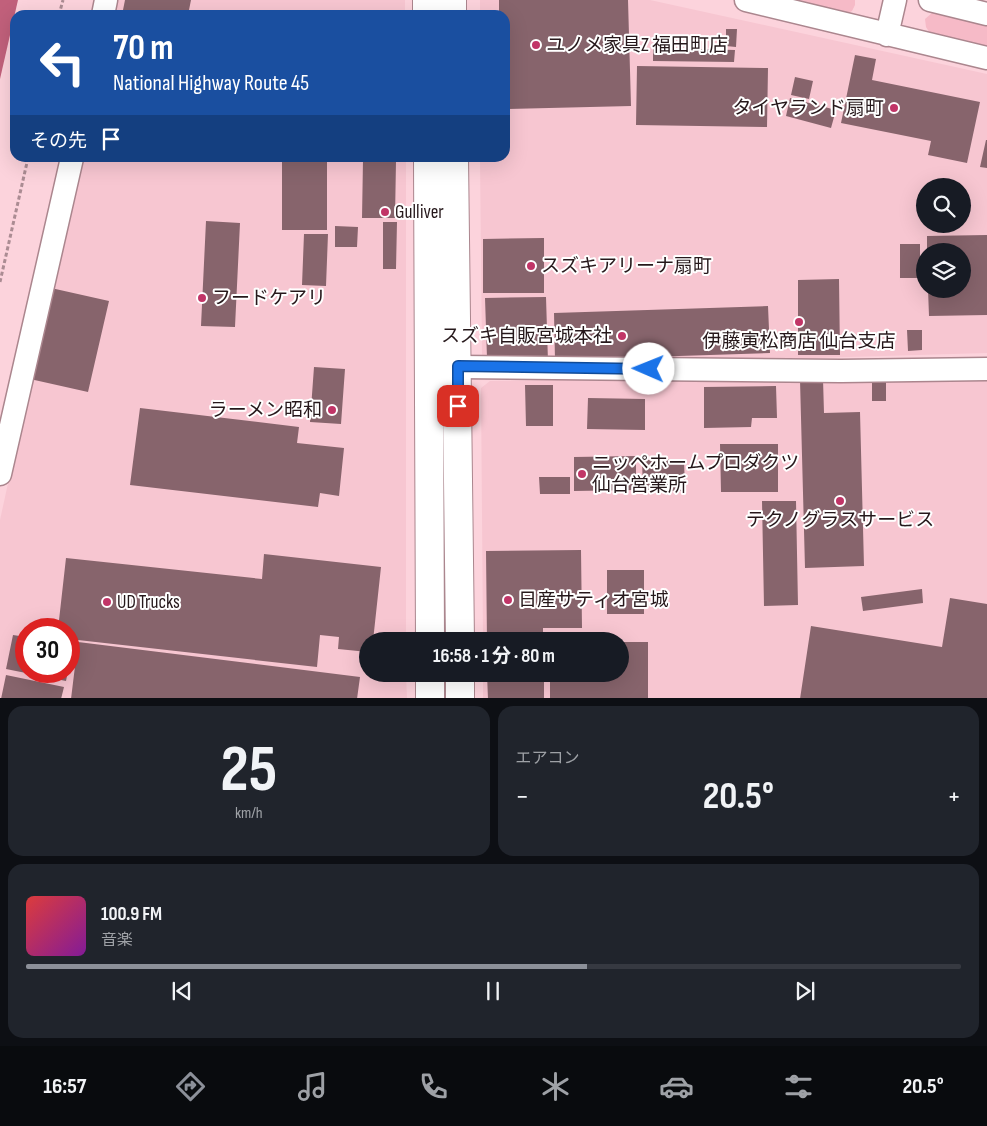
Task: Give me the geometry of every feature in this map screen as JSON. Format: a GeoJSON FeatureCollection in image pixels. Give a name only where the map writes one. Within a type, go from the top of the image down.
{"type":"FeatureCollection","features":[{"type":"Feature","properties":{"kind":"highway"},"geometry":{"type":"LineString","coordinates":[[428,162],[430,632]]}},
{"type":"Feature","properties":{"kind":"highway"},"geometry":{"type":"LineString","coordinates":[[454,162],[460,632]]}},
{"type":"Feature","properties":{"kind":"highway"},"geometry":{"type":"LineString","coordinates":[[430,682],[430,698]]}},
{"type":"Feature","properties":{"kind":"highway"},"geometry":{"type":"LineString","coordinates":[[460,682],[460,698]]}},
{"type":"Feature","properties":{"kind":"street"},"geometry":{"type":"LineString","coordinates":[[746,0],[987,58]]}},
{"type":"Feature","properties":{"kind":"street"},"geometry":{"type":"LineString","coordinates":[[887,35],[894,0]]}},
{"type":"Feature","properties":{"kind":"street"},"geometry":{"type":"LineString","coordinates":[[930,0],[987,14]]}},
{"type":"Feature","properties":{"kind":"street"},"geometry":{"type":"LineString","coordinates":[[0,474],[71,162]]}},
{"type":"Feature","properties":{"kind":"street"},"geometry":{"type":"LineString","coordinates":[[458,366],[841,371],[987,369]]}},
{"type":"Feature","properties":{"kind":"path"},"geometry":{"type":"LineString","coordinates":[[0,282],[27,162]]}},
{"type":"Feature","properties":{"kind":"shaded area"},"geometry":{"type":"Polygon","coordinates":[[[0,0],[18,0],[16,10],[10,10],[10,35],[0,79],[0,0]]]}},
{"type":"Feature","properties":{"kind":"shaded area"},"geometry":{"type":"Polygon","coordinates":[[[113,0],[405,0],[405,10],[111,10],[113,0]]]}},
{"type":"Feature","properties":{"kind":"shaded area"},"geometry":{"type":"Polygon","coordinates":[[[480,0],[650,0],[987,74],[987,353],[498,367],[482,355],[480,162],[510,162],[510,10],[480,10],[480,0]]]}},
{"type":"Feature","properties":{"kind":"shaded area"},"geometry":{"type":"Polygon","coordinates":[[[787,0],[855,0],[855,5],[852,11],[846,14],[787,0]]]}},
{"type":"Feature","properties":{"kind":"shaded area"},"geometry":{"type":"Polygon","coordinates":[[[932,13],[987,25],[987,47],[931,35],[926,27],[925,19],[932,13]]]}},
{"type":"Feature","properties":{"kind":"shaded area"},"geometry":{"type":"Polygon","coordinates":[[[78,162],[406,162],[406,632],[359,632],[359,682],[406,682],[407,698],[0,698],[0,520],[78,162]]]}},
{"type":"Feature","properties":{"kind":"shaded area"},"geometry":{"type":"Polygon","coordinates":[[[987,374],[987,698],[483,698],[483,682],[629,682],[629,632],[483,632],[481,388],[490,381],[987,374]]]}},
{"type":"Feature","properties":{"kind":"building"},"geometry":{"type":"Polygon","coordinates":[[[125,0],[191,0],[189,10],[123,10],[125,0]]]}},
{"type":"Feature","properties":{"kind":"building"},"geometry":{"type":"Polygon","coordinates":[[[499,0],[628,0],[631,106],[510,109],[510,10],[499,10],[499,0]]]}},
{"type":"Feature","properties":{"kind":"building"},"geometry":{"type":"Polygon","coordinates":[[[726,29],[737,29],[736,47],[726,46],[726,29]]]}},
{"type":"Feature","properties":{"kind":"building"},"geometry":{"type":"Polygon","coordinates":[[[653,48],[735,50],[734,62],[653,61],[653,48]]]}},
{"type":"Feature","properties":{"kind":"building"},"geometry":{"type":"Polygon","coordinates":[[[855,55],[876,59],[872,80],[980,102],[967,163],[928,155],[931,141],[841,123],[855,55]]]}},
{"type":"Feature","properties":{"kind":"building"},"geometry":{"type":"Polygon","coordinates":[[[637,66],[768,68],[767,127],[636,125],[637,66]]]}},
{"type":"Feature","properties":{"kind":"building"},"geometry":{"type":"Polygon","coordinates":[[[795,77],[813,81],[809,99],[791,95],[795,77]]]}},
{"type":"Feature","properties":{"kind":"building"},"geometry":{"type":"Polygon","coordinates":[[[790,98],[836,110],[831,128],[786,116],[790,98]]]}},
{"type":"Feature","properties":{"kind":"building"},"geometry":{"type":"Polygon","coordinates":[[[987,140],[987,168],[980,167],[987,140]]]}},
{"type":"Feature","properties":{"kind":"building"},"geometry":{"type":"Polygon","coordinates":[[[282,162],[327,162],[327,230],[282,230],[282,162]]]}},
{"type":"Feature","properties":{"kind":"building"},"geometry":{"type":"Polygon","coordinates":[[[363,162],[396,162],[395,218],[362,218],[363,162]]]}},
{"type":"Feature","properties":{"kind":"building"},"geometry":{"type":"Polygon","coordinates":[[[206,221],[240,223],[235,327],[201,326],[206,221]]]}},
{"type":"Feature","properties":{"kind":"building"},"geometry":{"type":"Polygon","coordinates":[[[383,222],[397,222],[396,269],[383,269],[383,222]]]}},
{"type":"Feature","properties":{"kind":"building"},"geometry":{"type":"Polygon","coordinates":[[[335,226],[358,227],[357,247],[335,247],[335,226]]]}},
{"type":"Feature","properties":{"kind":"building"},"geometry":{"type":"Polygon","coordinates":[[[304,234],[328,234],[326,286],[302,285],[304,234]]]}},
{"type":"Feature","properties":{"kind":"building"},"geometry":{"type":"Polygon","coordinates":[[[987,235],[987,315],[929,316],[928,298],[971,298],[971,243],[927,243],[927,236],[987,235]]]}},
{"type":"Feature","properties":{"kind":"building"},"geometry":{"type":"Polygon","coordinates":[[[544,238],[544,293],[483,293],[483,239],[544,238]]]}},
{"type":"Feature","properties":{"kind":"building"},"geometry":{"type":"Polygon","coordinates":[[[900,244],[916,244],[916,278],[900,278],[900,244]]]}},
{"type":"Feature","properties":{"kind":"building"},"geometry":{"type":"Polygon","coordinates":[[[839,279],[840,355],[798,355],[798,280],[839,279]]]}},
{"type":"Feature","properties":{"kind":"building"},"geometry":{"type":"Polygon","coordinates":[[[51,288],[109,301],[88,392],[30,379],[51,288]]]}},
{"type":"Feature","properties":{"kind":"building"},"geometry":{"type":"Polygon","coordinates":[[[546,297],[548,362],[487,358],[485,298],[546,297]]]}},
{"type":"Feature","properties":{"kind":"building"},"geometry":{"type":"Polygon","coordinates":[[[768,306],[770,353],[555,360],[554,313],[768,306]]]}},
{"type":"Feature","properties":{"kind":"building"},"geometry":{"type":"Polygon","coordinates":[[[907,330],[922,330],[922,350],[908,351],[907,330]]]}},
{"type":"Feature","properties":{"kind":"building"},"geometry":{"type":"Polygon","coordinates":[[[314,367],[345,369],[341,424],[310,422],[314,367]]]}},
{"type":"Feature","properties":{"kind":"building"},"geometry":{"type":"Polygon","coordinates":[[[823,379],[824,413],[860,412],[864,566],[805,568],[800,380],[823,379]]]}},
{"type":"Feature","properties":{"kind":"building"},"geometry":{"type":"Polygon","coordinates":[[[872,379],[886,379],[886,401],[872,401],[872,379]]]}},
{"type":"Feature","properties":{"kind":"building"},"geometry":{"type":"Polygon","coordinates":[[[525,385],[553,385],[553,426],[526,426],[525,385]]]}},
{"type":"Feature","properties":{"kind":"building"},"geometry":{"type":"Polygon","coordinates":[[[776,386],[777,418],[752,418],[751,427],[704,428],[704,387],[776,386]]]}},
{"type":"Feature","properties":{"kind":"building"},"geometry":{"type":"Polygon","coordinates":[[[588,398],[645,399],[645,430],[587,429],[588,398]]]}},
{"type":"Feature","properties":{"kind":"building"},"geometry":{"type":"Polygon","coordinates":[[[140,408],[299,427],[297,443],[344,448],[339,496],[320,493],[318,507],[130,485],[140,408]]]}},
{"type":"Feature","properties":{"kind":"building"},"geometry":{"type":"Polygon","coordinates":[[[720,444],[778,444],[778,492],[721,492],[720,444]]]}},
{"type":"Feature","properties":{"kind":"building"},"geometry":{"type":"Polygon","coordinates":[[[636,456],[636,490],[574,491],[574,457],[636,456]]]}},
{"type":"Feature","properties":{"kind":"building"},"geometry":{"type":"Polygon","coordinates":[[[684,459],[685,491],[643,491],[642,460],[684,459]]]}},
{"type":"Feature","properties":{"kind":"building"},"geometry":{"type":"Polygon","coordinates":[[[539,477],[570,477],[570,494],[540,494],[539,477]]]}},
{"type":"Feature","properties":{"kind":"building"},"geometry":{"type":"Polygon","coordinates":[[[762,501],[796,501],[798,605],[764,606],[762,501]]]}},
{"type":"Feature","properties":{"kind":"building"},"geometry":{"type":"Polygon","coordinates":[[[581,550],[582,628],[543,628],[543,632],[487,632],[486,551],[581,550]]]}},
{"type":"Feature","properties":{"kind":"building"},"geometry":{"type":"Polygon","coordinates":[[[264,554],[381,567],[374,632],[359,632],[359,651],[338,649],[339,637],[320,635],[317,667],[80,640],[80,618],[59,618],[66,558],[262,579],[264,554]]]}},
{"type":"Feature","properties":{"kind":"building"},"geometry":{"type":"Polygon","coordinates":[[[607,570],[644,570],[644,614],[607,614],[607,570]]]}},
{"type":"Feature","properties":{"kind":"building"},"geometry":{"type":"Polygon","coordinates":[[[922,589],[923,603],[863,611],[861,597],[922,589]]]}},
{"type":"Feature","properties":{"kind":"building"},"geometry":{"type":"Polygon","coordinates":[[[950,598],[987,604],[987,698],[800,698],[811,626],[942,647],[950,598]]]}},
{"type":"Feature","properties":{"kind":"building"},"geometry":{"type":"Polygon","coordinates":[[[13,635],[15,635],[15,671],[6,669],[13,635]]]}},
{"type":"Feature","properties":{"kind":"building"},"geometry":{"type":"Polygon","coordinates":[[[80,642],[359,677],[357,698],[71,698],[73,683],[80,683],[80,642]]]}},
{"type":"Feature","properties":{"kind":"building"},"geometry":{"type":"Polygon","coordinates":[[[629,642],[648,642],[648,698],[550,698],[550,682],[629,682],[629,642]]]}},
{"type":"Feature","properties":{"kind":"building"},"geometry":{"type":"Polygon","coordinates":[[[6,675],[15,677],[15,683],[45,683],[64,687],[61,698],[1,698],[6,675]]]}},
{"type":"Feature","properties":{"kind":"building"},"geometry":{"type":"Polygon","coordinates":[[[487,682],[544,682],[544,698],[488,698],[487,682]]]}},
{"type":"Feature","properties":{"kind":"place","name":"ユノメ家具Z 福田町店"},"geometry":{"type":"Point","coordinates":[536,45]}},
{"type":"Feature","properties":{"kind":"place","name":"タイヤランド扇町"},"geometry":{"type":"Point","coordinates":[894,108]}},
{"type":"Feature","properties":{"kind":"place","name":"Gulliver"},"geometry":{"type":"Point","coordinates":[385,212]}},
{"type":"Feature","properties":{"kind":"place","name":"スズキアリーナ扇町"},"geometry":{"type":"Point","coordinates":[531,266]}},
{"type":"Feature","properties":{"kind":"place","name":"フードケアリ"},"geometry":{"type":"Point","coordinates":[202,298]}},
{"type":"Feature","properties":{"kind":"place","name":"伊藤寅松商店 仙台支店"},"geometry":{"type":"Point","coordinates":[799,322]}},
{"type":"Feature","properties":{"kind":"place","name":"スズキ自販宮城本社"},"geometry":{"type":"Point","coordinates":[622,336]}},
{"type":"Feature","properties":{"kind":"place","name":"ラーメン昭和"},"geometry":{"type":"Point","coordinates":[332,410]}},
{"type":"Feature","properties":{"kind":"place","name":"ニッペホームプロダクツ 仙台営業所"},"geometry":{"type":"Point","coordinates":[582,474]}},
{"type":"Feature","properties":{"kind":"place","name":"テクノグラスサービス"},"geometry":{"type":"Point","coordinates":[840,501]}},
{"type":"Feature","properties":{"kind":"place","name":"日産サティオ宮城"},"geometry":{"type":"Point","coordinates":[508,600]}},
{"type":"Feature","properties":{"kind":"place","name":"UD Trucks"},"geometry":{"type":"Point","coordinates":[107,602]}},
{"type":"Feature","properties":{"kind":"route"},"geometry":{"type":"LineString","coordinates":[[458,406],[458,366],[649,369]]}}]}
